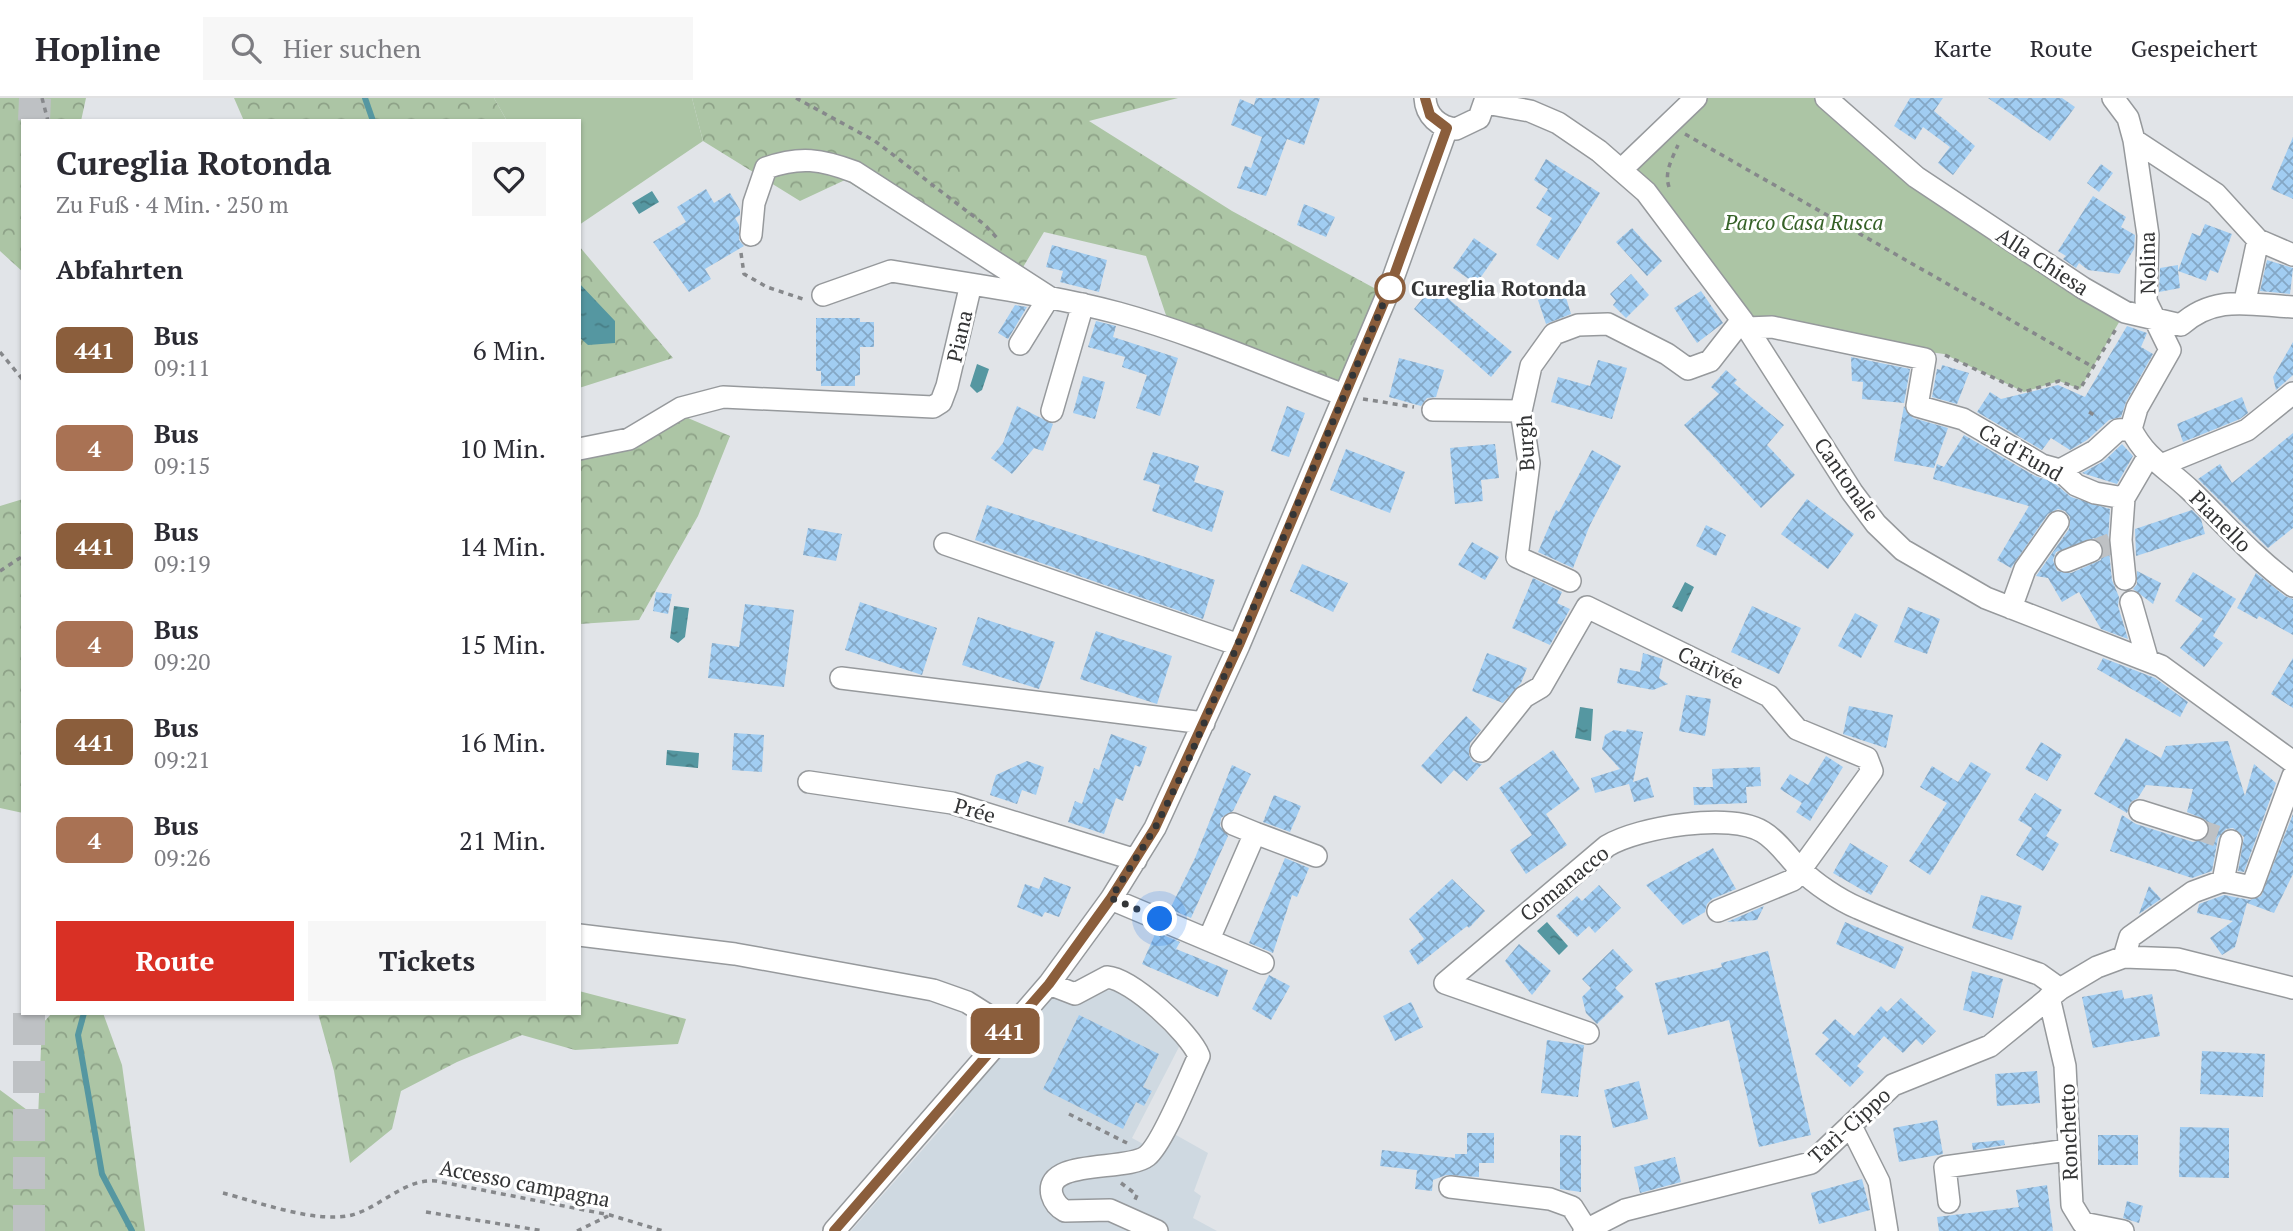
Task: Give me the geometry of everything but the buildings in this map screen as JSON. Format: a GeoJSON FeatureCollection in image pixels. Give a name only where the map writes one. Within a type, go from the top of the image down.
{"type":"FeatureCollection","features":[{"type":"Feature","properties":{"kind":"street"},"geometry":{"type":"LineString","coordinates":[[1425,98],[1430,115],[1447,128],[1472,124],[1479,118],[1486,100]]}},
{"type":"Feature","properties":{"kind":"street"},"geometry":{"type":"LineString","coordinates":[[1622,169],[1675,128],[1696,98]]}},
{"type":"Feature","properties":{"kind":"street","name":"Alla Chiesa"},"geometry":{"type":"LineString","coordinates":[[1826,98],[1916,177],[2082,288],[2125,312],[2154,321],[2181,324],[2197,310],[2245,301],[2293,307]]}},
{"type":"Feature","properties":{"kind":"street","name":"Nolina"},"geometry":{"type":"LineString","coordinates":[[2113,98],[2128,118],[2134,140],[2148,236],[2146,301],[2170,350],[2137,408],[2131,429]]}},
{"type":"Feature","properties":{"kind":"street","name":"Cantonale"},"geometry":{"type":"LineString","coordinates":[[1486,100],[1530,111],[1583,138],[1622,169],[1660,209],[1744,324],[1875,524],[1903,550],[1936,572],[2011,608],[2147,659],[2171,672],[2293,762]]}},
{"type":"Feature","properties":{"kind":"street"},"geometry":{"type":"LineString","coordinates":[[834,1231],[1049,984],[1136,860],[1170,800],[1239,645],[1413,230],[1447,128]]}},
{"type":"Feature","properties":{"kind":"street"},"geometry":{"type":"LineString","coordinates":[[2134,140],[2216,194],[2258,240],[2293,255]]}},
{"type":"Feature","properties":{"kind":"street"},"geometry":{"type":"LineString","coordinates":[[751,235],[754,203],[766,168],[791,159],[830,162],[855,172],[1049,297],[1020,345]]}},
{"type":"Feature","properties":{"kind":"street"},"geometry":{"type":"LineString","coordinates":[[2245,301],[2258,240]]}},
{"type":"Feature","properties":{"kind":"street"},"geometry":{"type":"LineString","coordinates":[[823,295],[891,271],[971,284]]}},
{"type":"Feature","properties":{"kind":"street","name":"Piana"},"geometry":{"type":"LineString","coordinates":[[581,449],[629,439],[681,408],[723,397],[933,407],[941,402],[947,386],[971,284],[1083,304],[1171,330],[1344,395]]}},
{"type":"Feature","properties":{"kind":"street"},"geometry":{"type":"LineString","coordinates":[[1052,411],[1083,304]]}},
{"type":"Feature","properties":{"kind":"street","name":"Burgh"},"geometry":{"type":"LineString","coordinates":[[1570,581],[1517,557],[1529,463],[1521,411],[1531,366],[1554,334],[1578,325],[1608,324],[1667,354],[1688,369],[1710,361],[1744,324]]}},
{"type":"Feature","properties":{"kind":"street"},"geometry":{"type":"LineString","coordinates":[[1744,324],[1772,327],[1925,359]]}},
{"type":"Feature","properties":{"kind":"street","name":"Ca'd'Fund"},"geometry":{"type":"LineString","coordinates":[[1925,359],[1917,406],[1963,419],[2042,465],[2060,470],[2076,485],[2095,493],[2124,498]]}},
{"type":"Feature","properties":{"kind":"street"},"geometry":{"type":"LineString","coordinates":[[2125,579],[2118,541],[2124,498],[2155,461],[2247,430],[2293,393]]}},
{"type":"Feature","properties":{"kind":"street"},"geometry":{"type":"LineString","coordinates":[[1433,410],[1521,411]]}},
{"type":"Feature","properties":{"kind":"street"},"geometry":{"type":"LineString","coordinates":[[2060,470],[2095,451],[2118,430],[2131,429],[2155,461]]}},
{"type":"Feature","properties":{"kind":"street","name":"Pianello"},"geometry":{"type":"LineString","coordinates":[[2155,461],[2193,493],[2232,535],[2293,586]]}},
{"type":"Feature","properties":{"kind":"street"},"geometry":{"type":"LineString","coordinates":[[2011,608],[2025,569],[2058,522]]}},
{"type":"Feature","properties":{"kind":"street"},"geometry":{"type":"LineString","coordinates":[[945,544],[1239,645]]}},
{"type":"Feature","properties":{"kind":"street"},"geometry":{"type":"LineString","coordinates":[[2066,561],[2091,551]]}},
{"type":"Feature","properties":{"kind":"street"},"geometry":{"type":"LineString","coordinates":[[2131,602],[2147,659]]}},
{"type":"Feature","properties":{"kind":"street","name":"Carivée"},"geometry":{"type":"LineString","coordinates":[[1480,751],[1524,697],[1541,687],[1587,607],[1769,696],[1797,729],[1867,758],[1872,771],[1855,791],[1802,871]]}},
{"type":"Feature","properties":{"kind":"street"},"geometry":{"type":"LineString","coordinates":[[841,678],[1205,723]]}},
{"type":"Feature","properties":{"kind":"street"},"geometry":{"type":"LineString","coordinates":[[2124,957],[2130,937],[2193,892],[2223,881],[2252,887],[2293,776]]}},
{"type":"Feature","properties":{"kind":"street","name":"Prée"},"geometry":{"type":"LineString","coordinates":[[809,782],[952,803],[1136,860]]}},
{"type":"Feature","properties":{"kind":"street"},"geometry":{"type":"LineString","coordinates":[[2140,811],[2197,829]]}},
{"type":"Feature","properties":{"kind":"street"},"geometry":{"type":"LineString","coordinates":[[1233,824],[1316,856]]}},
{"type":"Feature","properties":{"kind":"street","name":"Comanacco"},"geometry":{"type":"LineString","coordinates":[[1588,1033],[1445,983],[1607,846],[1632,833],[1665,827],[1750,826],[1776,842],[1802,871],[1855,908],[2039,975],[2054,993]]}},
{"type":"Feature","properties":{"kind":"street"},"geometry":{"type":"LineString","coordinates":[[1209,939],[1255,833]]}},
{"type":"Feature","properties":{"kind":"street"},"geometry":{"type":"LineString","coordinates":[[2223,881],[2231,841]]}},
{"type":"Feature","properties":{"kind":"street"},"geometry":{"type":"LineString","coordinates":[[1718,911],[1787,884],[1802,871]]}},
{"type":"Feature","properties":{"kind":"street"},"geometry":{"type":"LineString","coordinates":[[1111,898],[1264,963]]}},
{"type":"Feature","properties":{"kind":"street"},"geometry":{"type":"LineString","coordinates":[[581,935],[747,956],[933,990],[967,1002],[1008,1028]]}},
{"type":"Feature","properties":{"kind":"street","name":"Tarì-Cippo"},"geometry":{"type":"LineString","coordinates":[[1585,1230],[1625,1210],[1811,1163],[1893,1085],[1990,1046],[2054,993],[2097,967],[2124,957],[2176,959],[2293,988]]}},
{"type":"Feature","properties":{"kind":"street"},"geometry":{"type":"LineString","coordinates":[[1049,984],[1075,994],[1102,979],[1117,979],[1133,987],[1194,1046],[1199,1056],[1155,1147],[1146,1157],[1134,1163],[1063,1172],[1054,1179],[1051,1187],[1056,1203],[1065,1211],[1110,1210],[1157,1231]]}},
{"type":"Feature","properties":{"kind":"street","name":"Ronchetto"},"geometry":{"type":"LineString","coordinates":[[2054,993],[2065,1066],[2072,1205],[2085,1227],[2123,1231]]}},
{"type":"Feature","properties":{"kind":"street"},"geometry":{"type":"LineString","coordinates":[[1851,1126],[1879,1182],[1887,1231]]}},
{"type":"Feature","properties":{"kind":"street"},"geometry":{"type":"LineString","coordinates":[[1949,1202],[1945,1167],[2068,1150]]}},
{"type":"Feature","properties":{"kind":"street"},"geometry":{"type":"LineString","coordinates":[[1450,1187],[1550,1199],[1572,1207],[1585,1230]]}},
{"type":"Feature","properties":{"kind":"path"},"geometry":{"type":"LineString","coordinates":[[42,98],[47,119]]}},
{"type":"Feature","properties":{"kind":"path"},"geometry":{"type":"LineString","coordinates":[[796,98],[874,141],[985,225],[1003,246]]}},
{"type":"Feature","properties":{"kind":"path"},"geometry":{"type":"LineString","coordinates":[[1670,190],[1666,178],[1675,128],[2093,367]]}},
{"type":"Feature","properties":{"kind":"path"},"geometry":{"type":"LineString","coordinates":[[751,235],[748,245],[741,253],[744,274],[799,300],[823,295]]}},
{"type":"Feature","properties":{"kind":"path"},"geometry":{"type":"LineString","coordinates":[[2082,396],[2080,389],[2125,312]]}},
{"type":"Feature","properties":{"kind":"path"},"geometry":{"type":"LineString","coordinates":[[0,352],[21,378]]}},
{"type":"Feature","properties":{"kind":"path"},"geometry":{"type":"LineString","coordinates":[[1925,359],[1931,352],[1944,354],[2024,391],[2059,381],[2080,389]]}},
{"type":"Feature","properties":{"kind":"path"},"geometry":{"type":"LineString","coordinates":[[1386,404],[1433,410]]}},
{"type":"Feature","properties":{"kind":"path"},"geometry":{"type":"LineString","coordinates":[[2090,412],[2098,417]]}},
{"type":"Feature","properties":{"kind":"path"},"geometry":{"type":"LineString","coordinates":[[0,571],[21,557]]}},
{"type":"Feature","properties":{"kind":"path"},"geometry":{"type":"LineString","coordinates":[[1069,1114],[1135,1147],[1139,1139],[1155,1147]]}},
{"type":"Feature","properties":{"kind":"path","name":"Accesso campagna"},"geometry":{"type":"LineString","coordinates":[[223,1193],[333,1217],[360,1213],[416,1182],[427,1180],[610,1215],[663,1231]]}},
{"type":"Feature","properties":{"kind":"path"},"geometry":{"type":"LineString","coordinates":[[426,1212],[544,1231]]}},
{"type":"Feature","properties":{"kind":"path"},"geometry":{"type":"LineString","coordinates":[[577,1231],[610,1215]]}},
{"type":"Feature","properties":{"kind":"shaded area"},"geometry":{"type":"Polygon","coordinates":[[[1049,984],[1124,992],[1180,1045],[1132,1138],[1145,1145],[1176,1135],[1208,1153],[1194,1191],[1201,1196],[1193,1218],[1217,1231],[851,1231],[953,1115],[1049,984]]]}},
{"type":"Feature","properties":{"kind":"green space"},"geometry":{"type":"Polygon","coordinates":[[[0,98],[86,98],[81,119],[21,119],[21,270],[0,251],[0,98]]]}},
{"type":"Feature","properties":{"kind":"green space"},"geometry":{"type":"Polygon","coordinates":[[[234,98],[494,98],[506,119],[243,119],[234,98]]]}},
{"type":"Feature","properties":{"kind":"green space"},"geometry":{"type":"Polygon","coordinates":[[[494,98],[692,98],[703,141],[581,224],[581,119],[506,119],[494,98]]]}},
{"type":"Feature","properties":{"kind":"green space"},"geometry":{"type":"Polygon","coordinates":[[[692,98],[1178,98],[1089,121],[1232,211],[1387,295],[1344,395],[1171,330],[1146,256],[1044,232],[1013,284],[845,180],[800,201],[703,141],[692,98]]]}},
{"type":"Feature","properties":{"kind":"green space","name":"Parco Casa Rusca"},"geometry":{"type":"Polygon","coordinates":[[[1696,98],[1826,98],[1916,177],[2125,312],[2080,389],[2059,381],[2024,392],[1944,354],[1747,328],[1622,169],[1696,98]]]}},
{"type":"Feature","properties":{"kind":"green space"},"geometry":{"type":"Polygon","coordinates":[[[581,248],[673,358],[581,387],[581,248]]]}},
{"type":"Feature","properties":{"kind":"green space"},"geometry":{"type":"Polygon","coordinates":[[[681,415],[730,436],[698,516],[639,620],[581,624],[581,448],[681,415]]]}},
{"type":"Feature","properties":{"kind":"green space"},"geometry":{"type":"Polygon","coordinates":[[[21,500],[21,813],[0,808],[0,506],[21,500]]]}},
{"type":"Feature","properties":{"kind":"green space"},"geometry":{"type":"Polygon","coordinates":[[[581,992],[686,1019],[678,1044],[575,1050],[522,1035],[457,1062],[401,1091],[392,1129],[350,1163],[334,1071],[319,1015],[581,1015],[581,992]]]}},
{"type":"Feature","properties":{"kind":"green space"},"geometry":{"type":"Polygon","coordinates":[[[50,1015],[104,1015],[122,1065],[145,1231],[0,1231],[0,1090],[38,1118],[42,1024],[50,1015]]]}},
{"type":"Feature","properties":{"kind":"water"},"geometry":{"type":"Polygon","coordinates":[[[652,191],[659,202],[639,214],[632,203],[652,191]]]}},
{"type":"Feature","properties":{"kind":"water"},"geometry":{"type":"Polygon","coordinates":[[[581,285],[615,321],[615,343],[588,345],[581,339],[581,285]]]}},
{"type":"Feature","properties":{"kind":"water"},"geometry":{"type":"Polygon","coordinates":[[[977,364],[989,369],[982,390],[977,393],[970,386],[977,364]]]}},
{"type":"Feature","properties":{"kind":"water"},"geometry":{"type":"Polygon","coordinates":[[[1685,582],[1694,587],[1682,612],[1672,607],[1685,582]]]}},
{"type":"Feature","properties":{"kind":"water"},"geometry":{"type":"Polygon","coordinates":[[[674,606],[689,608],[685,637],[678,643],[670,638],[674,606]]]}},
{"type":"Feature","properties":{"kind":"water"},"geometry":{"type":"Polygon","coordinates":[[[1580,707],[1593,709],[1591,741],[1575,738],[1580,707]]]}},
{"type":"Feature","properties":{"kind":"water"},"geometry":{"type":"Polygon","coordinates":[[[667,750],[699,753],[698,768],[666,765],[667,750]]]}},
{"type":"Feature","properties":{"kind":"water"},"geometry":{"type":"Polygon","coordinates":[[[1547,922],[1568,946],[1559,955],[1537,931],[1547,922]]]}},
{"type":"Feature","properties":{"kind":"waterway"},"geometry":{"type":"LineString","coordinates":[[365,98],[372,119]]}},
{"type":"Feature","properties":{"kind":"waterway"},"geometry":{"type":"LineString","coordinates":[[83,1015],[78,1035],[102,1174],[132,1231]]}},
{"type":"Feature","properties":{"kind":"tunnel"},"geometry":{"type":"LineString","coordinates":[[34,119],[35,98]]}},
{"type":"Feature","properties":{"kind":"tunnel"},"geometry":{"type":"LineString","coordinates":[[2091,551],[2115,542]]}},
{"type":"Feature","properties":{"kind":"tunnel"},"geometry":{"type":"LineString","coordinates":[[2197,829],[2231,841]]}},
{"type":"Feature","properties":{"kind":"tunnel"},"geometry":{"type":"LineString","coordinates":[[29,1015],[29,1231]]}},
{"type":"Feature","properties":{"kind":"bus line","name":"441"},"geometry":{"type":"LineString","coordinates":[[834,1231],[1049,984],[1136,860],[1170,800],[1239,645],[1413,230],[1447,128],[1430,115],[1425,98]]}},
{"type":"Feature","properties":{"kind":"place","name":"Cureglia Rotonda"},"geometry":{"type":"Point","coordinates":[1390,288]}},
{"type":"Feature","properties":{"kind":"route"},"geometry":{"type":"LineString","coordinates":[[1160,919],[1111,898],[1155,828],[1184,770],[1390,288]]}}]}
